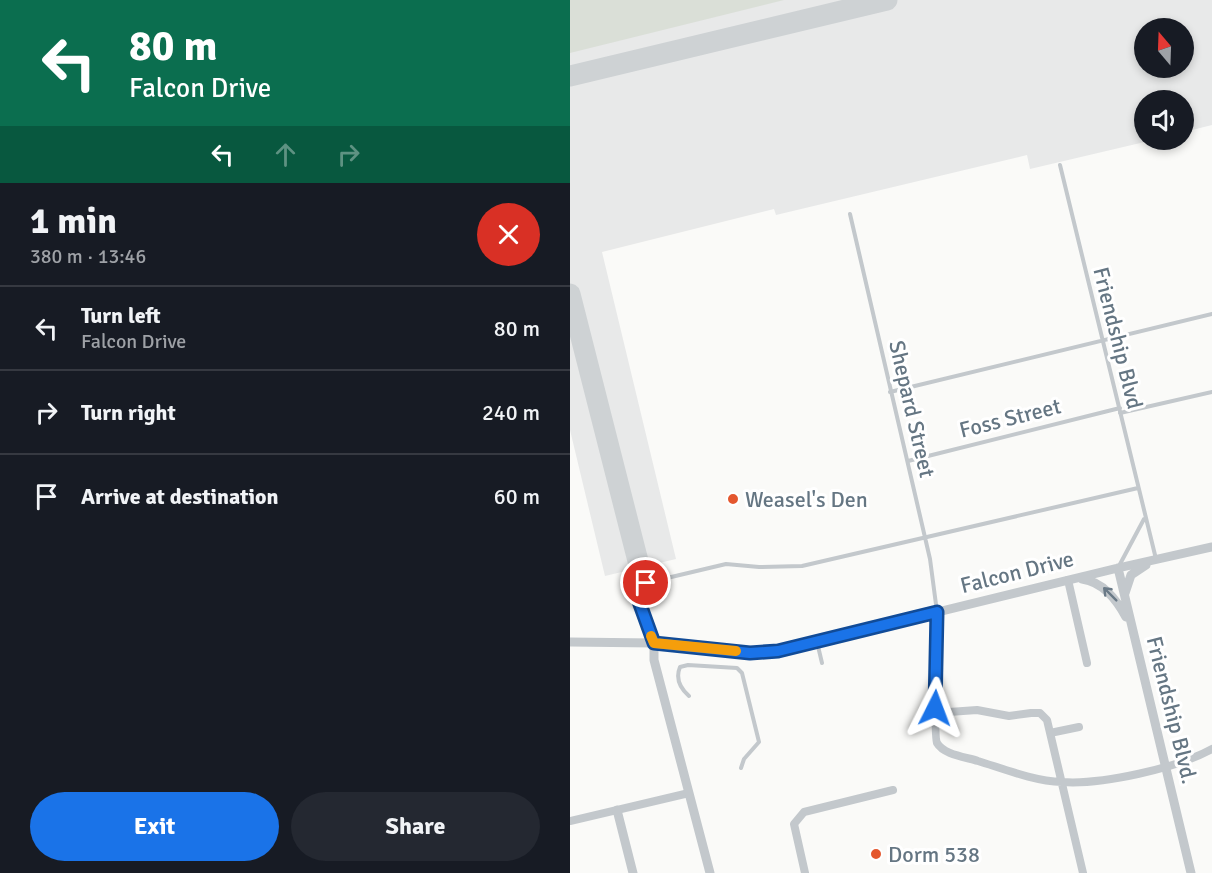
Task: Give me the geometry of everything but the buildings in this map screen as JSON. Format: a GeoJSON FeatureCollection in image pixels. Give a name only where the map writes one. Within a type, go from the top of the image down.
{"type":"FeatureCollection","features":[{"type":"Feature","properties":{"kind":"street"},"geometry":{"type":"LineString","coordinates":[[1125,593],[1131,575],[1156,560],[1212,547]]}},
{"type":"Feature","properties":{"kind":"street","name":"Falcon Drive"},"geometry":{"type":"LineString","coordinates":[[570,642],[654,643],[750,653],[778,651],[1156,560]]}},
{"type":"Feature","properties":{"kind":"street","name":"Friendship Blvd."},"geometry":{"type":"LineString","coordinates":[[1118,568],[1191,873]]}},
{"type":"Feature","properties":{"kind":"street"},"geometry":{"type":"LineString","coordinates":[[1072,579],[1087,663]]}},
{"type":"Feature","properties":{"kind":"street","name":"Friendship Blvd."},"geometry":{"type":"LineString","coordinates":[[1072,579],[1095,581],[1121,608],[1131,627]]}},
{"type":"Feature","properties":{"kind":"street"},"geometry":{"type":"LineString","coordinates":[[937,612],[935,738],[942,749],[1006,770],[1060,782],[1098,781],[1197,758],[1212,750]]}},
{"type":"Feature","properties":{"kind":"street"},"geometry":{"type":"LineString","coordinates":[[654,643],[654,660],[710,873]]}},
{"type":"Feature","properties":{"kind":"street"},"geometry":{"type":"LineString","coordinates":[[935,713],[977,710],[1003,716],[1040,713],[1047,720],[1083,873]]}},
{"type":"Feature","properties":{"kind":"street"},"geometry":{"type":"LineString","coordinates":[[1050,734],[1079,727]]}},
{"type":"Feature","properties":{"kind":"street"},"geometry":{"type":"LineString","coordinates":[[805,873],[794,824],[804,812],[893,790]]}},
{"type":"Feature","properties":{"kind":"street"},"geometry":{"type":"LineString","coordinates":[[570,821],[689,792]]}},
{"type":"Feature","properties":{"kind":"street"},"geometry":{"type":"LineString","coordinates":[[617,810],[633,873]]}},
{"type":"Feature","properties":{"kind":"lane","name":"Friendship Blvd"},"geometry":{"type":"LineString","coordinates":[[1060,165],[1120,410],[1144,519],[1156,560]]}},
{"type":"Feature","properties":{"kind":"lane","name":"Shepard Street"},"geometry":{"type":"LineString","coordinates":[[850,214],[930,559],[937,612]]}},
{"type":"Feature","properties":{"kind":"lane"},"geometry":{"type":"LineString","coordinates":[[890,392],[1212,314]]}},
{"type":"Feature","properties":{"kind":"lane","name":"Foss Street"},"geometry":{"type":"LineString","coordinates":[[908,461],[1120,410],[1212,392]]}},
{"type":"Feature","properties":{"kind":"lane"},"geometry":{"type":"LineString","coordinates":[[654,643],[637,596],[639,589],[646,583],[726,564],[759,567],[802,566],[1138,488]]}},
{"type":"Feature","properties":{"kind":"lane"},"geometry":{"type":"LineString","coordinates":[[1118,568],[1144,519]]}},
{"type":"Feature","properties":{"kind":"lane"},"geometry":{"type":"LineString","coordinates":[[817,642],[822,663]]}},
{"type":"Feature","properties":{"kind":"lane"},"geometry":{"type":"LineString","coordinates":[[689,696],[681,689],[677,675],[682,666],[737,668],[744,683],[759,742],[744,759],[741,768]]}},
{"type":"Feature","properties":{"kind":"shaded area"},"geometry":{"type":"Polygon","coordinates":[[[570,0],[1212,0],[1212,125],[1194,130],[1194,90],[1134,90],[1134,144],[1030,169],[1027,155],[776,215],[774,209],[602,252],[676,559],[605,576],[570,430],[570,0]]]}},
{"type":"Feature","properties":{"kind":"shaded area"},"geometry":{"type":"Polygon","coordinates":[[[570,0],[784,0],[570,53],[570,0]]]}},
{"type":"Feature","properties":{"kind":"taxiway"},"geometry":{"type":"LineString","coordinates":[[570,76],[887,0]]}},
{"type":"Feature","properties":{"kind":"taxiway"},"geometry":{"type":"LineString","coordinates":[[570,294],[639,565]]}},
{"type":"Feature","properties":{"kind":"slow traffic"},"geometry":{"type":"LineString","coordinates":[[651,636],[654,643],[736,651]]}},
{"type":"Feature","properties":{"kind":"place","name":"Weasel's Den"},"geometry":{"type":"Point","coordinates":[733,499]}},
{"type":"Feature","properties":{"kind":"place","name":"Dorm 538"},"geometry":{"type":"Point","coordinates":[876,854]}},
{"type":"Feature","properties":{"kind":"route"},"geometry":{"type":"LineString","coordinates":[[646,583],[639,589],[637,596],[654,643],[678,647],[750,653],[778,651],[937,612],[935,708]]}}]}
